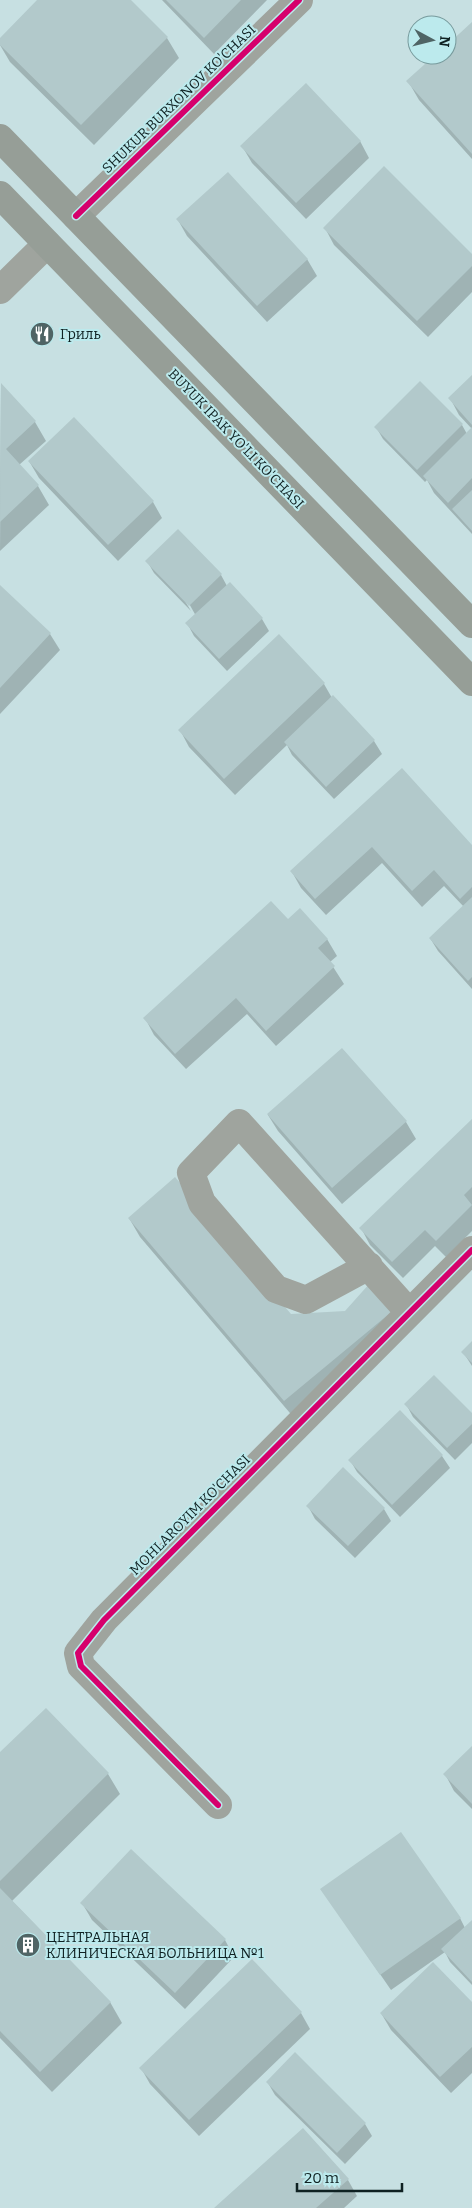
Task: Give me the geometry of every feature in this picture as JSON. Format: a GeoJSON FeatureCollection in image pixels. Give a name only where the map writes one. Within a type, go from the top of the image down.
{"type":"FeatureCollection","features":[{"type":"Feature","properties":{"kind":"main road"},"geometry":{"type":"LineString","coordinates":[[0,138],[472,624]]}},
{"type":"Feature","properties":{"kind":"main road","name":"BUYUK IPAK YO'LI KO'CHASI"},"geometry":{"type":"LineString","coordinates":[[0,195],[472,682]]}},
{"type":"Feature","properties":{"kind":"main road","name":"SHUKUR BURXONOV KO'CHASI"},"geometry":{"type":"LineString","coordinates":[[47,244],[76,216]]}},
{"type":"Feature","properties":{"kind":"street","name":"SHUKUR BURXONOV KO'CHASI"},"geometry":{"type":"LineString","coordinates":[[76,216],[299,0]]}},
{"type":"Feature","properties":{"kind":"street","name":"SHUKUR BURXONOV KO'CHASI"},"geometry":{"type":"LineString","coordinates":[[0,290],[47,244]]}},
{"type":"Feature","properties":{"kind":"street"},"geometry":{"type":"LineString","coordinates":[[369,1266],[306,1300],[276,1289],[202,1203],[191,1173],[239,1123],[369,1266],[409,1312]]}},
{"type":"Feature","properties":{"kind":"street","name":"MOHLAROYIM KO'CHASI"},"geometry":{"type":"LineString","coordinates":[[218,1805],[81,1666],[78,1653],[104,1620],[472,1250]]}},
{"type":"Feature","properties":{"kind":"building"},"geometry":{"type":"Polygon","coordinates":[[[37,0],[131,0],[168,37],[81,125],[0,45],[0,38],[37,0]]]}},
{"type":"Feature","properties":{"kind":"building"},"geometry":{"type":"Polygon","coordinates":[[[166,0],[241,0],[204,38],[166,0]]]}},
{"type":"Feature","properties":{"kind":"building"},"geometry":{"type":"Polygon","coordinates":[[[472,22],[472,154],[406,81],[424,65],[457,65],[457,36],[472,22]]]}},
{"type":"Feature","properties":{"kind":"building"},"geometry":{"type":"Polygon","coordinates":[[[306,83],[361,141],[296,203],[240,146],[306,83]]]}},
{"type":"Feature","properties":{"kind":"building"},"geometry":{"type":"Polygon","coordinates":[[[384,166],[472,254],[472,266],[417,321],[323,228],[384,166]]]}},
{"type":"Feature","properties":{"kind":"building"},"geometry":{"type":"Polygon","coordinates":[[[228,172],[308,259],[257,306],[176,219],[228,172]]]}},
{"type":"Feature","properties":{"kind":"building"},"geometry":{"type":"Polygon","coordinates":[[[472,375],[472,425],[448,398],[472,375]]]}},
{"type":"Feature","properties":{"kind":"building"},"geometry":{"type":"Polygon","coordinates":[[[420,381],[463,424],[417,470],[374,427],[420,381]]]}},
{"type":"Feature","properties":{"kind":"building"},"geometry":{"type":"Polygon","coordinates":[[[1,383],[36,421],[6,449],[39,485],[0,522],[1,383]]]}},
{"type":"Feature","properties":{"kind":"building"},"geometry":{"type":"Polygon","coordinates":[[[74,417],[154,501],[108,545],[28,461],[74,417]]]}},
{"type":"Feature","properties":{"kind":"building"},"geometry":{"type":"Polygon","coordinates":[[[472,427],[472,478],[448,503],[423,476],[472,427]]]}},
{"type":"Feature","properties":{"kind":"building"},"geometry":{"type":"Polygon","coordinates":[[[472,490],[472,531],[452,509],[472,490]]]}},
{"type":"Feature","properties":{"kind":"building"},"geometry":{"type":"Polygon","coordinates":[[[178,529],[222,574],[189,606],[145,561],[178,529]]]}},
{"type":"Feature","properties":{"kind":"building"},"geometry":{"type":"Polygon","coordinates":[[[230,582],[263,618],[219,659],[185,623],[230,582]]]}},
{"type":"Feature","properties":{"kind":"building"},"geometry":{"type":"Polygon","coordinates":[[[0,585],[51,633],[0,688],[0,585]]]}},
{"type":"Feature","properties":{"kind":"building"},"geometry":{"type":"Polygon","coordinates":[[[279,634],[325,683],[224,779],[178,730],[279,634]]]}},
{"type":"Feature","properties":{"kind":"building"},"geometry":{"type":"Polygon","coordinates":[[[333,695],[375,740],[326,787],[284,742],[333,695]]]}},
{"type":"Feature","properties":{"kind":"building"},"geometry":{"type":"Polygon","coordinates":[[[402,768],[472,845],[472,887],[460,899],[434,870],[412,891],[372,847],[315,899],[290,871],[402,768]]]}},
{"type":"Feature","properties":{"kind":"building"},"geometry":{"type":"Polygon","coordinates":[[[472,897],[472,977],[468,981],[429,938],[472,897]]]}},
{"type":"Feature","properties":{"kind":"building"},"geometry":{"type":"Polygon","coordinates":[[[271,901],[288,919],[300,908],[328,939],[318,948],[335,966],[266,1031],[236,998],[175,1054],[143,1018],[271,901]]]}},
{"type":"Feature","properties":{"kind":"building"},"geometry":{"type":"Polygon","coordinates":[[[342,1048],[407,1121],[332,1188],[267,1114],[342,1048]]]}},
{"type":"Feature","properties":{"kind":"building"},"geometry":{"type":"Polygon","coordinates":[[[472,1119],[472,1187],[464,1195],[472,1205],[436,1241],[425,1230],[392,1262],[359,1228],[472,1119]]]}},
{"type":"Feature","properties":{"kind":"building"},"geometry":{"type":"Polygon","coordinates":[[[175,1177],[291,1314],[345,1311],[370,1283],[395,1309],[284,1401],[128,1218],[175,1177]]]}},
{"type":"Feature","properties":{"kind":"building"},"geometry":{"type":"Polygon","coordinates":[[[472,1341],[472,1363],[461,1352],[472,1341]]]}},
{"type":"Feature","properties":{"kind":"building"},"geometry":{"type":"Polygon","coordinates":[[[434,1375],[472,1413],[472,1424],[447,1448],[404,1404],[434,1375]]]}},
{"type":"Feature","properties":{"kind":"building"},"geometry":{"type":"Polygon","coordinates":[[[400,1410],[443,1455],[392,1505],[348,1460],[400,1410]]]}},
{"type":"Feature","properties":{"kind":"building"},"geometry":{"type":"Polygon","coordinates":[[[343,1467],[385,1508],[348,1546],[306,1506],[343,1467]]]}},
{"type":"Feature","properties":{"kind":"building"},"geometry":{"type":"Polygon","coordinates":[[[46,1708],[109,1773],[0,1881],[0,1752],[46,1708]]]}},
{"type":"Feature","properties":{"kind":"building"},"geometry":{"type":"Polygon","coordinates":[[[472,1746],[472,1804],[443,1774],[472,1746]]]}},
{"type":"Feature","properties":{"kind":"building"},"geometry":{"type":"Polygon","coordinates":[[[401,1832],[461,1918],[380,1975],[320,1889],[401,1832]]]}},
{"type":"Feature","properties":{"kind":"building"},"geometry":{"type":"Polygon","coordinates":[[[131,1849],[226,1939],[175,1993],[80,1903],[131,1849]]]}},
{"type":"Feature","properties":{"kind":"building","name":"ЦЕНТРАЛЬНАЯ КЛИНИЧЕСКАЯ БОЛЬНИЦА №1"},"geometry":{"type":"Polygon","coordinates":[[[0,1888],[111,2002],[40,2072],[0,2031],[0,1888]]]}},
{"type":"Feature","properties":{"kind":"building"},"geometry":{"type":"Polygon","coordinates":[[[472,1920],[472,1982],[441,1949],[472,1920]]]}},
{"type":"Feature","properties":{"kind":"building"},"geometry":{"type":"Polygon","coordinates":[[[252,1959],[302,2012],[189,2120],[139,2068],[252,1959]]]}},
{"type":"Feature","properties":{"kind":"building"},"geometry":{"type":"Polygon","coordinates":[[[433,1962],[472,2002],[472,2047],[440,2077],[380,2013],[433,1962]]]}},
{"type":"Feature","properties":{"kind":"building"},"geometry":{"type":"Polygon","coordinates":[[[295,2052],[366,2123],[337,2153],[266,2082],[295,2052]]]}},
{"type":"Feature","properties":{"kind":"building"},"geometry":{"type":"Polygon","coordinates":[[[303,2128],[349,2179],[316,2208],[214,2208],[303,2128]]]}},
{"type":"Feature","properties":{"kind":"cycle path"},"geometry":{"type":"LineString","coordinates":[[76,216],[299,0]]}},
{"type":"Feature","properties":{"kind":"cycle path"},"geometry":{"type":"LineString","coordinates":[[218,1805],[81,1666],[78,1653],[104,1620],[472,1250]]}},
{"type":"Feature","properties":{"kind":"place","name":"Гриль"},"geometry":{"type":"Point","coordinates":[42,334]}},
{"type":"Feature","properties":{"kind":"place","name":"ЦЕНТРАЛЬНАЯ КЛИНИЧЕСКАЯ БОЛЬНИЦА №1"},"geometry":{"type":"Point","coordinates":[28,1945]}}]}
